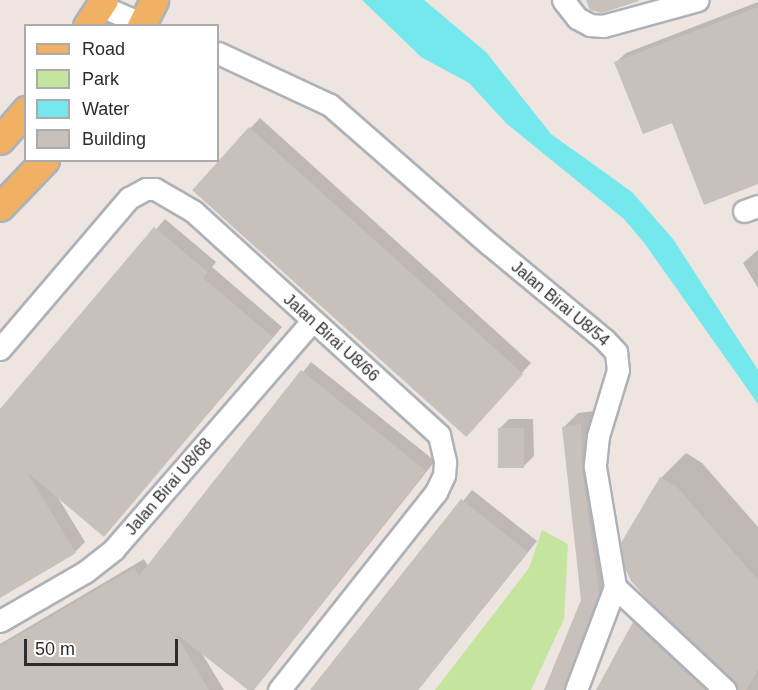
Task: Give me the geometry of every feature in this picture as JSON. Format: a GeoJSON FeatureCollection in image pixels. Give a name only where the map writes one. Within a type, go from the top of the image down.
{"type":"FeatureCollection","features":[{"type":"Feature","properties":{"kind":"main road"},"geometry":{"type":"LineString","coordinates":[[0,140],[24,112]]}},
{"type":"Feature","properties":{"kind":"main road"},"geometry":{"type":"LineString","coordinates":[[0,207],[43,162]]}},
{"type":"Feature","properties":{"kind":"street"},"geometry":{"type":"LineString","coordinates":[[563,0],[578,18],[590,25],[603,26],[698,0]]}},
{"type":"Feature","properties":{"kind":"street"},"geometry":{"type":"LineString","coordinates":[[97,10],[146,19]]}},
{"type":"Feature","properties":{"kind":"street","name":"Jalan Birai U8/54"},"geometry":{"type":"LineString","coordinates":[[219,53],[330,105],[489,244],[604,339],[616,352],[618,370],[598,436],[595,467],[615,587]]}},
{"type":"Feature","properties":{"kind":"street","name":"Jalan Birai U8/66"},"geometry":{"type":"LineString","coordinates":[[0,349],[129,198],[146,189],[166,194],[193,211],[438,435],[445,462],[444,475],[436,492],[279,690]]}},
{"type":"Feature","properties":{"kind":"street","name":"Jalan Birai U8/68"},"geometry":{"type":"LineString","coordinates":[[0,621],[85,572],[122,542],[311,321]]}},
{"type":"Feature","properties":{"kind":"street"},"geometry":{"type":"LineString","coordinates":[[576,690],[615,587],[725,690]]}},
{"type":"Feature","properties":{"kind":"green space"},"geometry":{"type":"Polygon","coordinates":[[[542,530],[568,544],[564,619],[531,690],[435,690],[529,568],[542,530]]]}},
{"type":"Feature","properties":{"kind":"water"},"geometry":{"type":"Polygon","coordinates":[[[362,0],[424,0],[486,52],[551,134],[632,192],[673,239],[758,370],[758,404],[645,244],[624,219],[506,123],[469,83],[421,57],[362,0]]]}},
{"type":"Feature","properties":{"kind":"building"},"geometry":{"type":"Polygon","coordinates":[[[586,0],[639,1],[602,13],[590,10],[586,0]]]}},
{"type":"Feature","properties":{"kind":"building"},"geometry":{"type":"Polygon","coordinates":[[[758,7],[758,184],[704,205],[672,123],[643,134],[614,62],[758,7]]]}},
{"type":"Feature","properties":{"kind":"building"},"geometry":{"type":"Polygon","coordinates":[[[249,127],[523,374],[466,437],[192,190],[249,127]]]}},
{"type":"Feature","properties":{"kind":"building"},"geometry":{"type":"Polygon","coordinates":[[[154,227],[208,272],[203,278],[273,337],[104,537],[27,472],[76,553],[0,598],[0,409],[154,227]]]}},
{"type":"Feature","properties":{"kind":"building"},"geometry":{"type":"Polygon","coordinates":[[[301,370],[426,471],[254,690],[248,690],[175,633],[209,690],[0,690],[0,646],[134,568],[139,576],[301,370]]]}},
{"type":"Feature","properties":{"kind":"building"},"geometry":{"type":"Polygon","coordinates":[[[581,424],[582,469],[599,593],[564,690],[544,690],[581,600],[562,427],[581,424]]]}},
{"type":"Feature","properties":{"kind":"building"},"geometry":{"type":"Polygon","coordinates":[[[498,428],[524,428],[524,468],[498,468],[498,428]]]}},
{"type":"Feature","properties":{"kind":"building"},"geometry":{"type":"Polygon","coordinates":[[[660,477],[677,487],[758,580],[758,670],[746,690],[737,690],[734,681],[646,598],[631,581],[625,568],[621,543],[660,477]]]}},
{"type":"Feature","properties":{"kind":"building"},"geometry":{"type":"Polygon","coordinates":[[[461,499],[528,552],[418,690],[310,690],[461,499]]]}},
{"type":"Feature","properties":{"kind":"building"},"geometry":{"type":"Polygon","coordinates":[[[633,622],[706,690],[596,690],[633,622]]]}}]}
